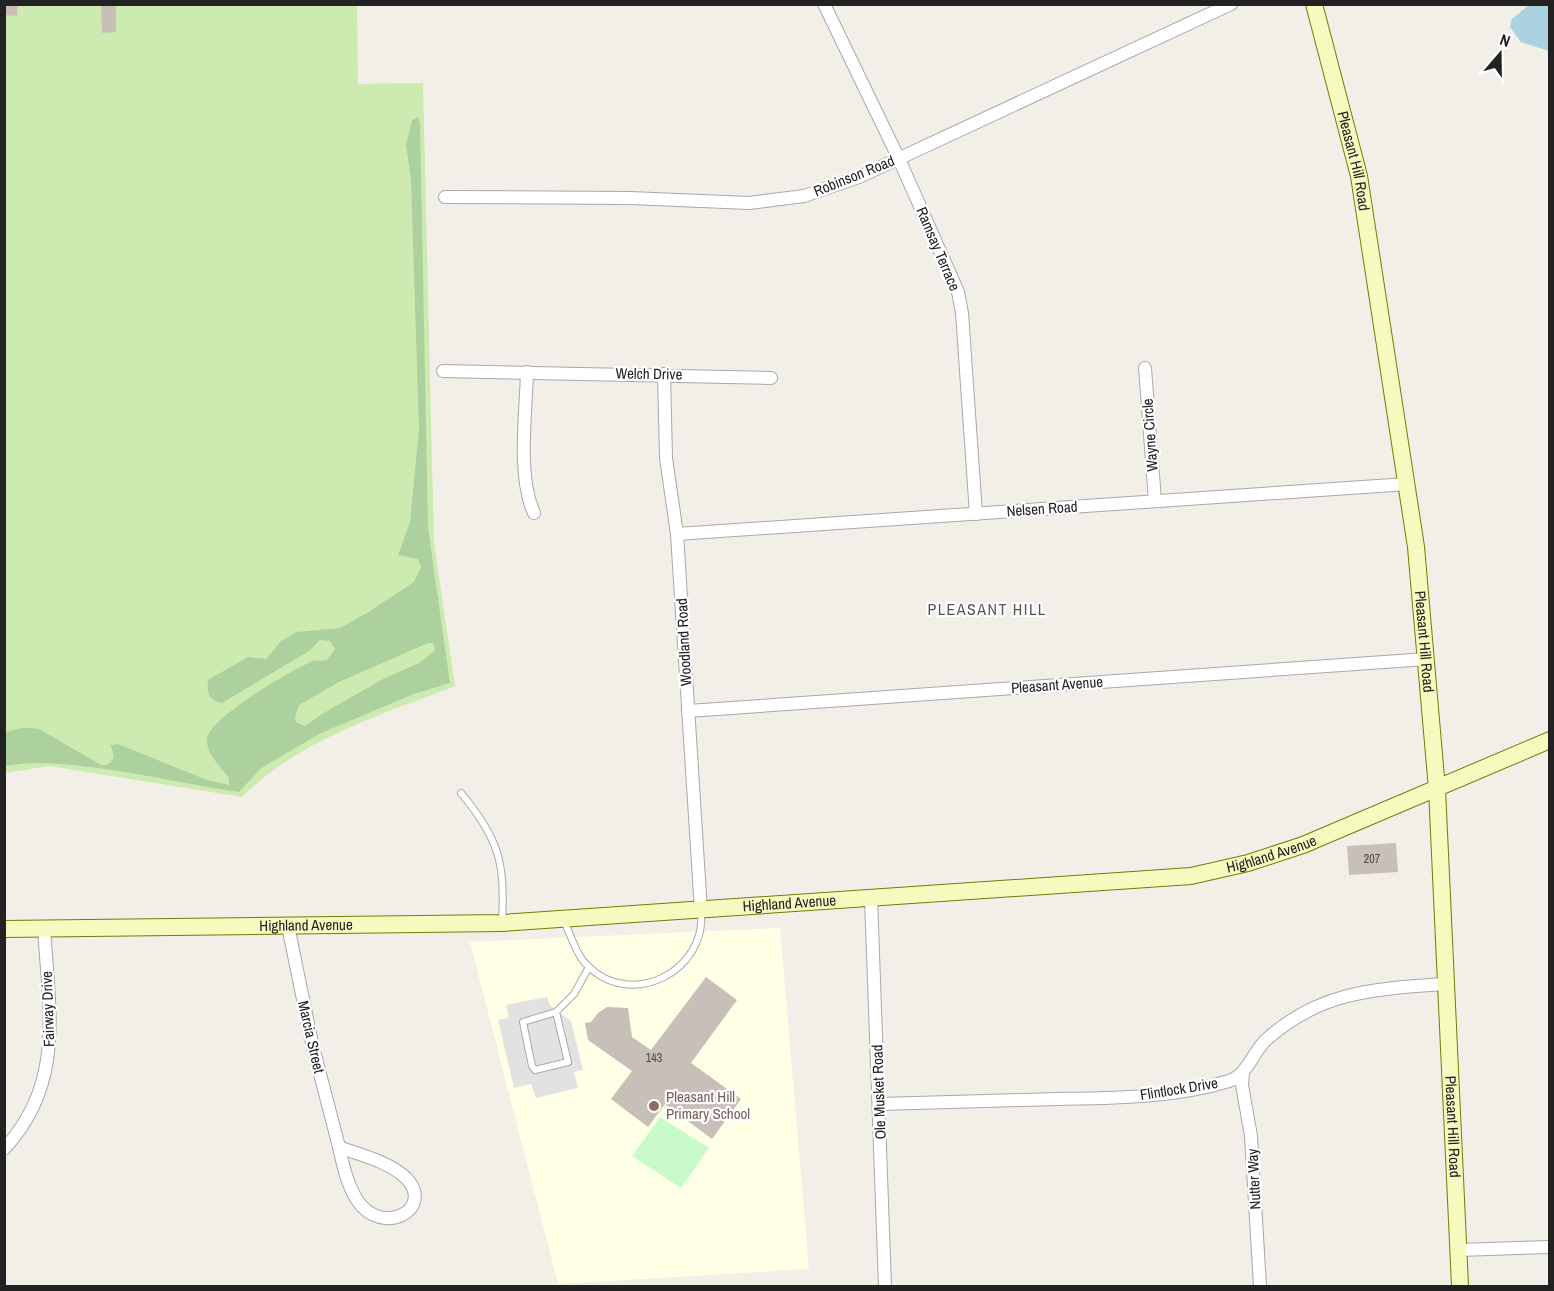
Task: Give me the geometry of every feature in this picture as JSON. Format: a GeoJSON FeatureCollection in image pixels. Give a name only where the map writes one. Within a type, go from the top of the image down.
{"type":"FeatureCollection","features":[{"type":"Feature","properties":{"kind":"street","name":"Ramsay Terrace"},"geometry":{"type":"LineString","coordinates":[[824,4],[946,261],[960,304],[976,514]]}},
{"type":"Feature","properties":{"kind":"street","name":"Robinson Road"},"geometry":{"type":"LineString","coordinates":[[445,197],[777,201],[832,188],[1231,4]]}},
{"type":"Feature","properties":{"kind":"street","name":"Pleasant Hill Road"},"geometry":{"type":"LineString","coordinates":[[1314,4],[1359,176],[1407,483],[1427,659],[1437,789],[1460,1287]]}},
{"type":"Feature","properties":{"kind":"street","name":"Wayne Circle"},"geometry":{"type":"LineString","coordinates":[[1145,368],[1155,501]]}},
{"type":"Feature","properties":{"kind":"street","name":"Welch Drive"},"geometry":{"type":"LineString","coordinates":[[443,371],[771,378]]}},
{"type":"Feature","properties":{"kind":"street"},"geometry":{"type":"LineString","coordinates":[[527,372],[525,458],[529,500],[534,513]]}},
{"type":"Feature","properties":{"kind":"street","name":"Woodland Road"},"geometry":{"type":"LineString","coordinates":[[664,374],[669,488],[677,534],[701,911]]}},
{"type":"Feature","properties":{"kind":"street","name":"Nelsen Road"},"geometry":{"type":"LineString","coordinates":[[677,534],[1407,483]]}},
{"type":"Feature","properties":{"kind":"street","name":"Pleasant Avenue"},"geometry":{"type":"LineString","coordinates":[[688,711],[1427,659]]}},
{"type":"Feature","properties":{"kind":"street","name":"Highland Avenue"},"geometry":{"type":"LineString","coordinates":[[4,929],[502,923],[1145,881],[1208,873],[1303,845],[1550,740]]}},
{"type":"Feature","properties":{"kind":"street","name":"Ole Musket Road"},"geometry":{"type":"LineString","coordinates":[[871,898],[885,1287]]}},
{"type":"Feature","properties":{"kind":"street","name":"Marcia Street"},"geometry":{"type":"LineString","coordinates":[[288,926],[312,1043],[339,1147],[352,1190],[367,1210],[388,1219],[400,1218],[412,1208],[414,1193],[403,1176],[339,1147]]}},
{"type":"Feature","properties":{"kind":"street","name":"Fairway Drive"},"geometry":{"type":"LineString","coordinates":[[4,1149],[16,1137],[35,1107],[46,1072],[51,1037],[44,928]]}},
{"type":"Feature","properties":{"kind":"street"},"geometry":{"type":"LineString","coordinates":[[1243,1073],[1266,1039],[1299,1015],[1322,1003],[1359,992],[1446,984]]}},
{"type":"Feature","properties":{"kind":"street","name":"Flintlock Drive"},"geometry":{"type":"LineString","coordinates":[[879,1104],[1154,1096],[1231,1081],[1243,1073]]}},
{"type":"Feature","properties":{"kind":"street","name":"Nutter Way"},"geometry":{"type":"LineString","coordinates":[[1243,1073],[1242,1085],[1251,1136],[1260,1287]]}},
{"type":"Feature","properties":{"kind":"street"},"geometry":{"type":"LineString","coordinates":[[1459,1250],[1550,1247]]}},
{"type":"Feature","properties":{"kind":"lane"},"geometry":{"type":"LineString","coordinates":[[461,793],[481,816],[500,858],[504,879],[502,923]]}},
{"type":"Feature","properties":{"kind":"lane"},"geometry":{"type":"LineString","coordinates":[[564,920],[574,944],[589,967],[608,980],[622,984],[644,985],[659,980],[694,949],[702,932],[701,911]]}},
{"type":"Feature","properties":{"kind":"lane"},"geometry":{"type":"LineString","coordinates":[[556,1012],[568,1062],[535,1070],[532,1066],[523,1022],[556,1012],[574,994],[589,967]]}},
{"type":"Feature","properties":{"kind":"shaded area","name":"Pleasant Hill Primary School"},"geometry":{"type":"Polygon","coordinates":[[[780,928],[809,1269],[558,1284],[470,942],[780,928]]]}},
{"type":"Feature","properties":{"kind":"shaded area"},"geometry":{"type":"Polygon","coordinates":[[[547,997],[550,1005],[571,1021],[583,1070],[574,1072],[578,1088],[536,1098],[531,1084],[514,1088],[498,1020],[509,1018],[506,1005],[547,997]]]}},
{"type":"Feature","properties":{"kind":"green space"},"geometry":{"type":"Polygon","coordinates":[[[5,5],[357,5],[358,84],[423,83],[434,542],[455,686],[370,719],[315,744],[289,759],[242,797],[49,766],[5,773],[5,5]]]}},
{"type":"Feature","properties":{"kind":"green space"},"geometry":{"type":"Polygon","coordinates":[[[418,117],[420,123],[428,528],[450,683],[414,694],[321,733],[261,768],[239,792],[74,765],[40,763],[5,766],[5,733],[32,728],[41,730],[101,765],[107,765],[112,761],[113,754],[110,745],[118,744],[207,780],[229,785],[229,778],[207,745],[211,730],[253,695],[313,661],[327,660],[335,649],[330,641],[320,640],[309,651],[222,703],[209,695],[208,680],[248,657],[266,659],[281,641],[297,632],[340,628],[414,582],[421,567],[418,559],[398,555],[410,522],[419,430],[411,181],[406,145],[412,120],[418,117]],[[428,643],[339,682],[299,705],[296,722],[305,726],[383,679],[419,663],[435,650],[433,643],[428,643]]]}},
{"type":"Feature","properties":{"kind":"green space"},"geometry":{"type":"Polygon","coordinates":[[[660,1117],[709,1148],[681,1188],[632,1156],[660,1117]]]}},
{"type":"Feature","properties":{"kind":"water"},"geometry":{"type":"Polygon","coordinates":[[[1529,5],[1549,5],[1549,51],[1521,42],[1510,27],[1512,19],[1529,5]]]}},
{"type":"Feature","properties":{"kind":"building"},"geometry":{"type":"Polygon","coordinates":[[[4,4],[18,4],[17,16],[4,15],[4,4]]]}},
{"type":"Feature","properties":{"kind":"building"},"geometry":{"type":"Polygon","coordinates":[[[101,4],[116,4],[116,32],[102,33],[101,4]]]}},
{"type":"Feature","properties":{"kind":"building"},"geometry":{"type":"Polygon","coordinates":[[[1396,843],[1398,872],[1349,875],[1347,846],[1396,843]]]}},
{"type":"Feature","properties":{"kind":"building"},"geometry":{"type":"Polygon","coordinates":[[[706,977],[737,1000],[691,1063],[741,1099],[712,1139],[665,1104],[648,1127],[611,1099],[632,1071],[588,1040],[585,1023],[591,1022],[607,1007],[628,1008],[632,1037],[651,1050],[706,977]]]}},
{"type":"Feature","properties":{"kind":"place","name":"Pleasant Hill Primary School"},"geometry":{"type":"Point","coordinates":[654,1106]}},
{"type":"Feature","properties":{"kind":"district","name":"PLEASANT HILL"},"geometry":{"type":"Point","coordinates":[987,609]}}]}
